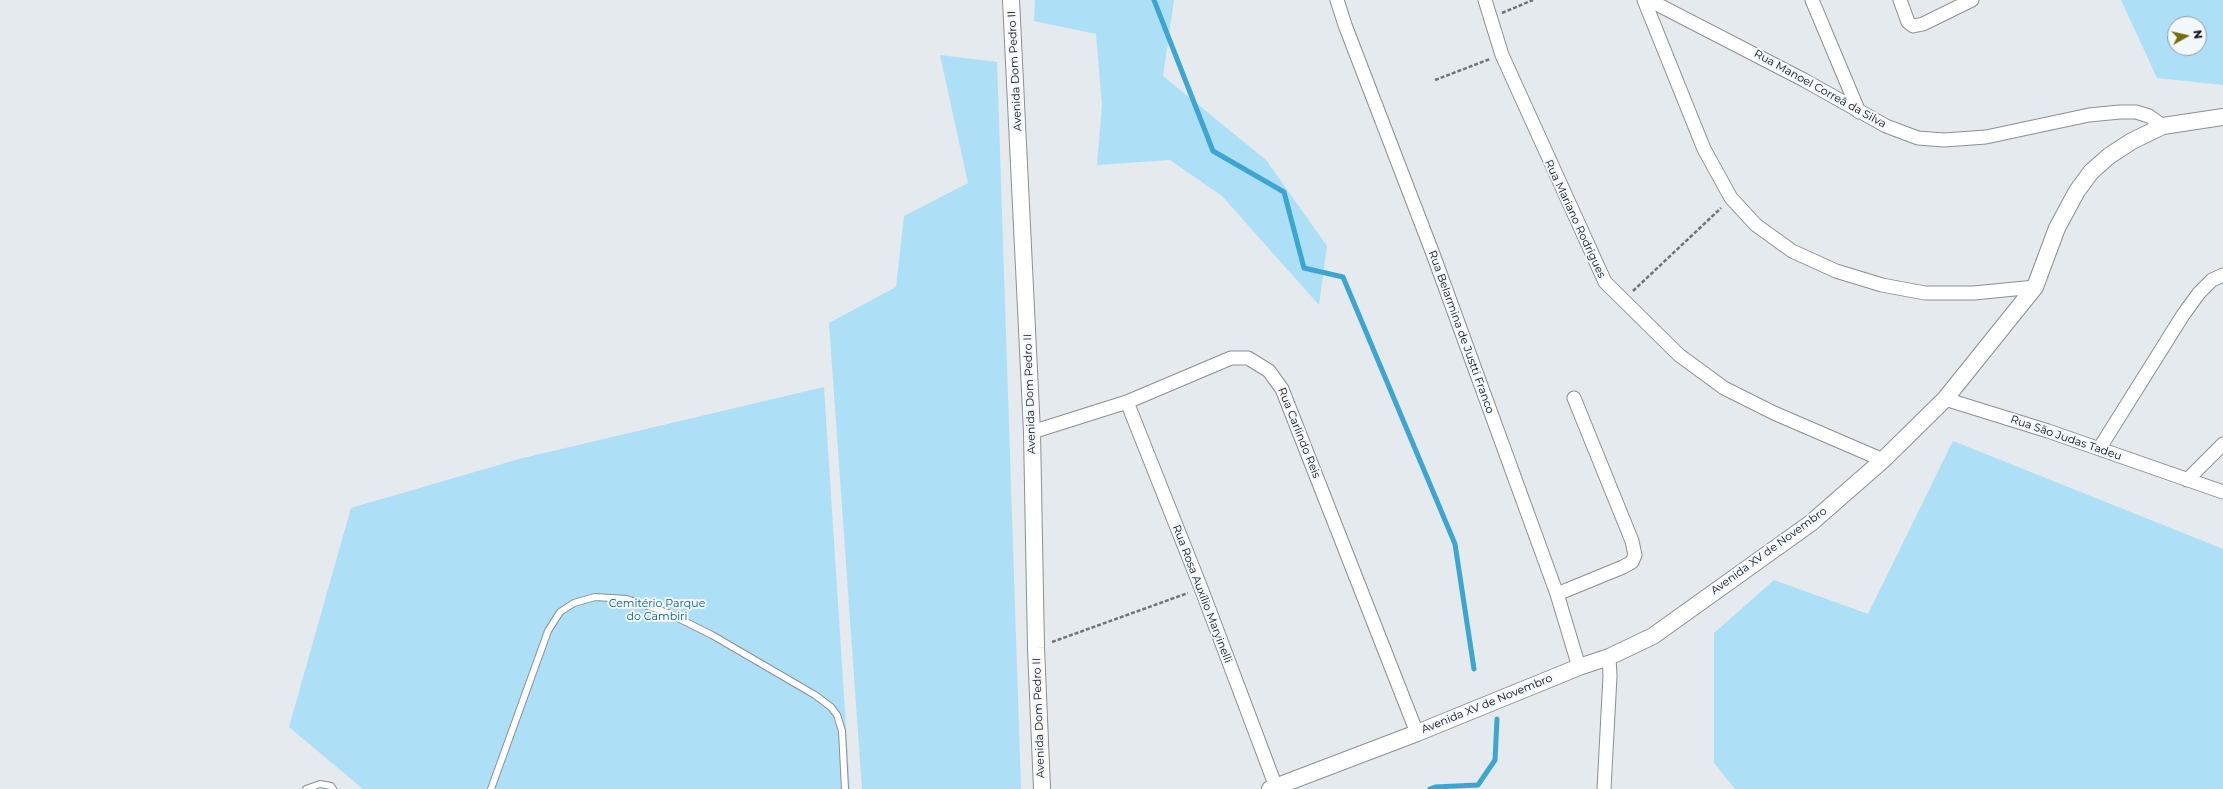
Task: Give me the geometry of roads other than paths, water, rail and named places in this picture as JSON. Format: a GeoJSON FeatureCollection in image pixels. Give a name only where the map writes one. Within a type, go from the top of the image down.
{"type":"FeatureCollection","features":[{"type":"Feature","properties":{"kind":"street","name":"Avenida Dom Pedro II"},"geometry":{"type":"LineString","coordinates":[[1012,0],[1032,432],[1036,648],[1042,789]]}},
{"type":"Feature","properties":{"kind":"street","name":"Rua Belarmina de Justti Franco"},"geometry":{"type":"LineString","coordinates":[[1337,0],[1345,25],[1434,254],[1557,594],[1579,667]]}},
{"type":"Feature","properties":{"kind":"street","name":"Rua Mariano Rodrigues"},"geometry":{"type":"LineString","coordinates":[[1485,0],[1502,55],[1592,258],[1605,282],[1622,301],[1679,355],[1724,388],[1774,413],[1883,460]]}},
{"type":"Feature","properties":{"kind":"street"},"geometry":{"type":"LineString","coordinates":[[1644,0],[1704,149],[1731,198],[1756,225],[1792,251],[1836,271],[1882,286],[1925,294],[1974,293],[2036,287]]}},
{"type":"Feature","properties":{"kind":"street","name":"Rua Manoel Correâ da Silva"},"geometry":{"type":"LineString","coordinates":[[1649,0],[1797,76],[1858,112],[1886,126],[1918,138],[1944,140],[1986,137],[2089,115],[2120,112],[2136,112],[2149,116],[2163,126]]}},
{"type":"Feature","properties":{"kind":"street"},"geometry":{"type":"LineString","coordinates":[[1812,0],[1858,112]]}},
{"type":"Feature","properties":{"kind":"street"},"geometry":{"type":"LineString","coordinates":[[1900,0],[1908,22],[1913,26],[1924,24],[1972,0]]}},
{"type":"Feature","properties":{"kind":"street","name":"Avenida XV de Novembro"},"geometry":{"type":"LineString","coordinates":[[1273,788],[1417,733],[1579,667],[1609,657],[1653,636],[1798,532],[1883,460],[1945,399],[2036,287],[2057,228],[2077,191],[2092,172],[2109,156],[2132,141],[2163,126],[2223,117]]}},
{"type":"Feature","properties":{"kind":"street"},"geometry":{"type":"LineString","coordinates":[[2099,449],[2183,315],[2199,293],[2212,280],[2223,275]]}},
{"type":"Feature","properties":{"kind":"street","name":"Rua Carlindo Reis"},"geometry":{"type":"LineString","coordinates":[[1032,432],[1127,402],[1231,358],[1248,358],[1269,371],[1282,389],[1417,733]]}},
{"type":"Feature","properties":{"kind":"street"},"geometry":{"type":"LineString","coordinates":[[1557,594],[1623,567],[1632,562],[1635,555],[1632,541],[1574,398]]}},
{"type":"Feature","properties":{"kind":"street","name":"Rua São Judas Tadeu"},"geometry":{"type":"LineString","coordinates":[[1945,399],[2048,431],[2223,492]]}},
{"type":"Feature","properties":{"kind":"street","name":"Rua Rosa Auxílio Maryinelli"},"geometry":{"type":"LineString","coordinates":[[1127,402],[1201,588],[1273,788]]}},
{"type":"Feature","properties":{"kind":"street"},"geometry":{"type":"LineString","coordinates":[[2187,480],[2223,444]]}},
{"type":"Feature","properties":{"kind":"street"},"geometry":{"type":"LineString","coordinates":[[1604,789],[1610,676],[1609,657]]}},
{"type":"Feature","properties":{"kind":"lane"},"geometry":{"type":"LineString","coordinates":[[491,789],[548,630],[560,612],[574,603],[596,597],[627,599],[668,613],[719,639],[815,695],[831,707],[838,715],[842,731],[845,789]]}},
{"type":"Feature","properties":{"kind":"lane"},"geometry":{"type":"LineString","coordinates":[[306,789],[320,784],[331,786],[333,789]]}},
{"type":"Feature","properties":{"kind":"waterway"},"geometry":{"type":"LineString","coordinates":[[1154,0],[1213,151],[1284,192],[1304,268],[1343,277],[1455,544],[1474,669]]}},
{"type":"Feature","properties":{"kind":"waterway"},"geometry":{"type":"LineString","coordinates":[[1430,789],[1435,787],[1478,785],[1495,760],[1497,719]]}},
{"type":"Feature","properties":{"kind":"park label","name":"Cemitério Parque do Cambiri"},"geometry":{"type":"Point","coordinates":[657,610]}}]}
